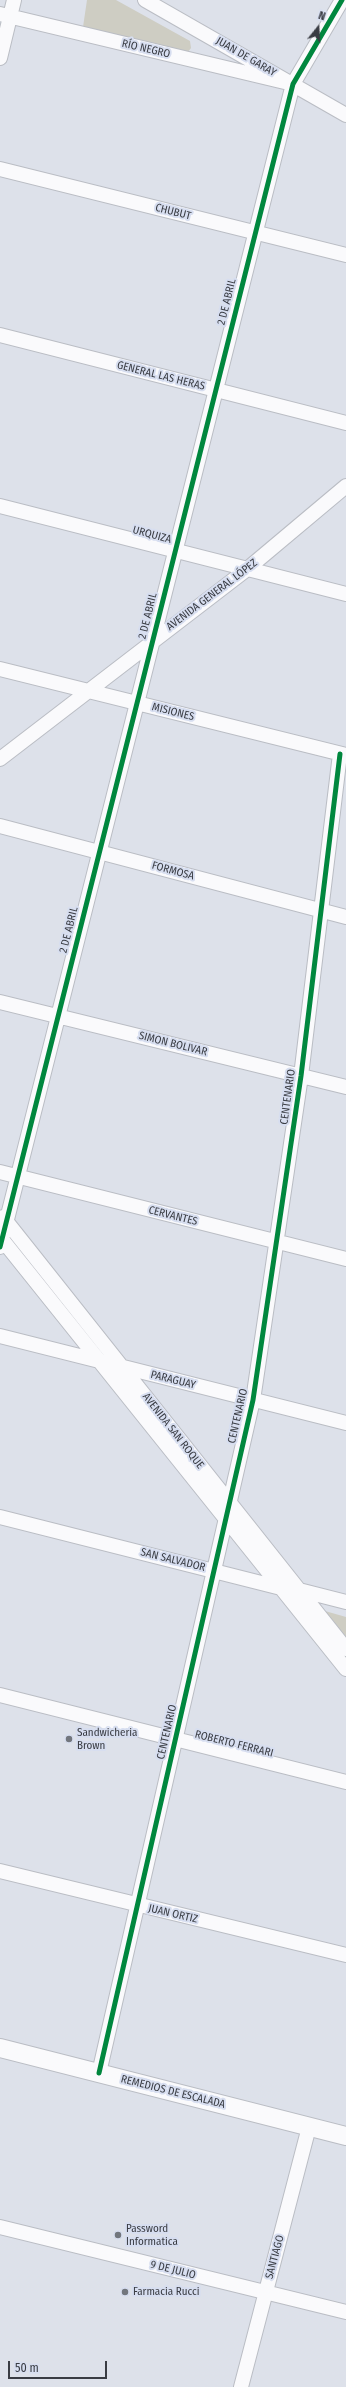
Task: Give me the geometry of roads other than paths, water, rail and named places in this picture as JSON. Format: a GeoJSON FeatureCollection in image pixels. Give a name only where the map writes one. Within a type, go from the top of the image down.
{"type":"FeatureCollection","features":[{"type":"Feature","properties":{"kind":"main road","name":"REMEDIOS DE ESCALADA"},"geometry":{"type":"LineString","coordinates":[[0,2048],[346,2136]]}},
{"type":"Feature","properties":{"kind":"street"},"geometry":{"type":"LineString","coordinates":[[0,58],[5,15],[14,0]]}},
{"type":"Feature","properties":{"kind":"street","name":"JUAN DE GARAY"},"geometry":{"type":"LineString","coordinates":[[145,0],[346,115]]}},
{"type":"Feature","properties":{"kind":"street","name":"2 DE ABRIL"},"geometry":{"type":"LineString","coordinates":[[1,1241],[3,1218],[18,1177],[254,232],[293,84],[342,0]]}},
{"type":"Feature","properties":{"kind":"street","name":"RÍO NEGRO"},"geometry":{"type":"LineString","coordinates":[[5,15],[293,84]]}},
{"type":"Feature","properties":{"kind":"street","name":"CHUBUT"},"geometry":{"type":"LineString","coordinates":[[0,169],[346,254]]}},
{"type":"Feature","properties":{"kind":"street","name":"GENERAL LAS HERAS"},"geometry":{"type":"LineString","coordinates":[[0,335],[346,423]]}},
{"type":"Feature","properties":{"kind":"street","name":"AVENIDA GENERAL LÓPEZ"},"geometry":{"type":"LineString","coordinates":[[0,759],[246,570],[346,486]]}},
{"type":"Feature","properties":{"kind":"street","name":"URQUIZA"},"geometry":{"type":"LineString","coordinates":[[0,506],[246,570],[346,594]]}},
{"type":"Feature","properties":{"kind":"street","name":"MISIONES"},"geometry":{"type":"LineString","coordinates":[[0,670],[343,754]]}},
{"type":"Feature","properties":{"kind":"street","name":"CENTENARIO"},"geometry":{"type":"LineString","coordinates":[[99,2073],[226,1519],[228,1503],[253,1400],[278,1242],[343,754]]}},
{"type":"Feature","properties":{"kind":"street","name":"FORMOSA"},"geometry":{"type":"LineString","coordinates":[[0,826],[346,917]]}},
{"type":"Feature","properties":{"kind":"street","name":"SIMON BOLIVAR"},"geometry":{"type":"LineString","coordinates":[[0,1002],[346,1087]]}},
{"type":"Feature","properties":{"kind":"street","name":"CERVANTES"},"geometry":{"type":"LineString","coordinates":[[0,1172],[346,1259]]}},
{"type":"Feature","properties":{"kind":"street","name":"AVENIDA SAN ROQUE"},"geometry":{"type":"LineString","coordinates":[[3,1218],[124,1367],[228,1503],[346,1649]]}},
{"type":"Feature","properties":{"kind":"street","name":"AVENIDA SAN ROQUE"},"geometry":{"type":"LineString","coordinates":[[1,1241],[100,1361],[346,1669]]}},
{"type":"Feature","properties":{"kind":"street","name":"PARAGUAY"},"geometry":{"type":"LineString","coordinates":[[0,1336],[346,1423]]}},
{"type":"Feature","properties":{"kind":"street","name":"SAN SALVADOR"},"geometry":{"type":"LineString","coordinates":[[0,1516],[281,1588],[299,1590],[346,1602]]}},
{"type":"Feature","properties":{"kind":"street","name":"ROBERTO FERRARI"},"geometry":{"type":"LineString","coordinates":[[0,1695],[346,1782]]}},
{"type":"Feature","properties":{"kind":"street","name":"JUAN ORTIZ"},"geometry":{"type":"LineString","coordinates":[[0,1871],[137,1906],[346,1955]]}},
{"type":"Feature","properties":{"kind":"street","name":"SANTIAGO"},"geometry":{"type":"LineString","coordinates":[[241,2387],[309,2127]]}},
{"type":"Feature","properties":{"kind":"street","name":"9 DE JULIO"},"geometry":{"type":"LineString","coordinates":[[0,2227],[346,2312]]}},
{"type":"Feature","properties":{"kind":"place","name":"Sandwicheria Brown"},"geometry":{"type":"Point","coordinates":[69,1739]}},
{"type":"Feature","properties":{"kind":"place","name":"Password Informatica"},"geometry":{"type":"Point","coordinates":[118,2235]}},
{"type":"Feature","properties":{"kind":"place","name":"Farmacia Rucci"},"geometry":{"type":"Point","coordinates":[125,2292]}}]}
